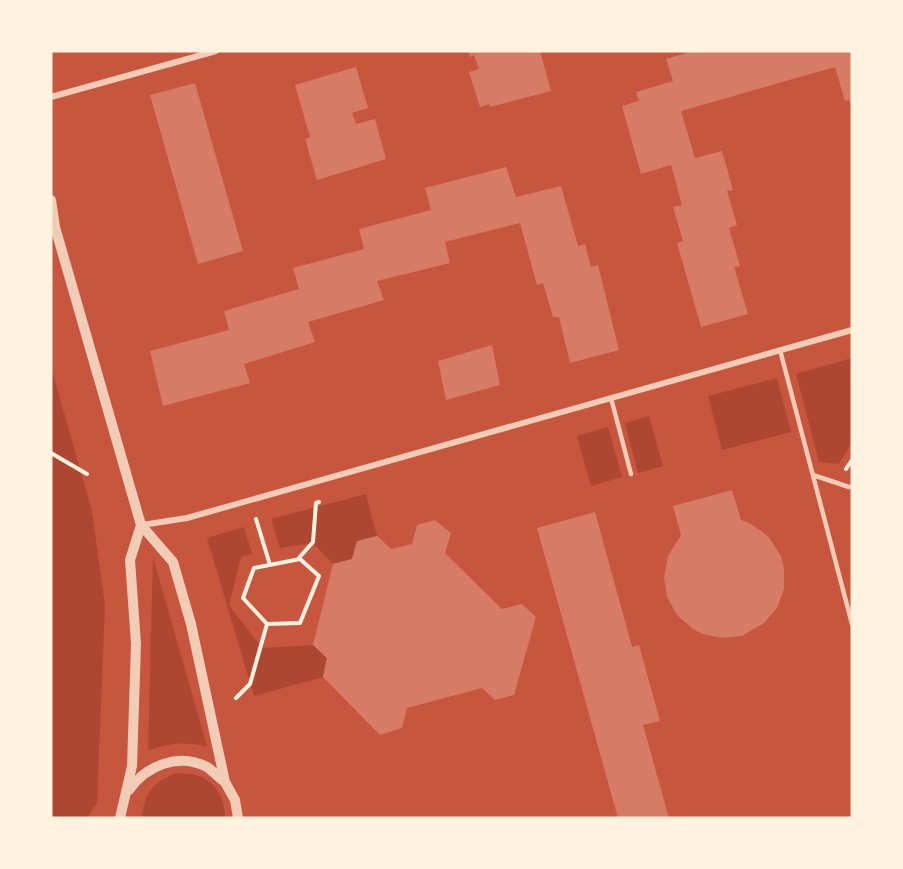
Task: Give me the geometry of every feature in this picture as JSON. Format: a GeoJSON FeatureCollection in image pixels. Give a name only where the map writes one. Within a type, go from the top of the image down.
{"type":"FeatureCollection","features":[{"type":"Feature","properties":{"kind":"street"},"geometry":{"type":"LineString","coordinates":[[51,97],[216,51]]}},
{"type":"Feature","properties":{"kind":"street"},"geometry":{"type":"LineString","coordinates":[[51,200],[53,223],[141,525],[173,562],[191,624],[225,782],[235,800],[238,818]]}},
{"type":"Feature","properties":{"kind":"street"},"geometry":{"type":"LineString","coordinates":[[141,525],[187,518],[852,330]]}},
{"type":"Feature","properties":{"kind":"street"},"geometry":{"type":"LineString","coordinates":[[120,818],[132,766],[136,644],[130,560],[141,525]]}},
{"type":"Feature","properties":{"kind":"street"},"geometry":{"type":"LineString","coordinates":[[124,797],[138,777],[158,764],[182,761],[206,767],[225,782]]}},
{"type":"Feature","properties":{"kind":"lane"},"geometry":{"type":"LineString","coordinates":[[780,350],[852,624]]}},
{"type":"Feature","properties":{"kind":"lane"},"geometry":{"type":"LineString","coordinates":[[611,398],[631,474]]}},
{"type":"Feature","properties":{"kind":"lane"},"geometry":{"type":"LineString","coordinates":[[813,475],[849,487]]}},
{"type":"Feature","properties":{"kind":"path"},"geometry":{"type":"LineString","coordinates":[[51,453],[87,474]]}},
{"type":"Feature","properties":{"kind":"path"},"geometry":{"type":"LineString","coordinates":[[298,560],[313,543],[316,503]]}},
{"type":"Feature","properties":{"kind":"path"},"geometry":{"type":"LineString","coordinates":[[256,519],[270,565]]}},
{"type":"Feature","properties":{"kind":"path"},"geometry":{"type":"LineString","coordinates":[[300,559],[319,576],[300,623],[267,624],[243,598],[254,568],[270,565],[300,559]]}},
{"type":"Feature","properties":{"kind":"path"},"geometry":{"type":"LineString","coordinates":[[236,698],[250,684],[267,624]]}},
{"type":"Feature","properties":{"kind":"shaded area"},"geometry":{"type":"Polygon","coordinates":[[[852,358],[852,442],[839,464],[819,462],[796,374],[852,358]]]}},
{"type":"Feature","properties":{"kind":"shaded area"},"geometry":{"type":"Polygon","coordinates":[[[51,367],[92,511],[105,605],[97,803],[87,818],[51,818],[51,367]]]}},
{"type":"Feature","properties":{"kind":"shaded area"},"geometry":{"type":"Polygon","coordinates":[[[777,378],[791,432],[722,450],[708,396],[777,378]]]}},
{"type":"Feature","properties":{"kind":"shaded area"},"geometry":{"type":"Polygon","coordinates":[[[649,416],[663,466],[638,473],[625,423],[649,416]]]}},
{"type":"Feature","properties":{"kind":"shaded area"},"geometry":{"type":"Polygon","coordinates":[[[608,427],[622,477],[591,486],[577,436],[608,427]]]}},
{"type":"Feature","properties":{"kind":"shaded area"},"geometry":{"type":"Polygon","coordinates":[[[366,494],[377,536],[358,541],[352,559],[333,564],[313,543],[280,548],[271,519],[366,494]]]}},
{"type":"Feature","properties":{"kind":"shaded area"},"geometry":{"type":"Polygon","coordinates":[[[244,527],[252,554],[241,557],[229,605],[262,648],[313,645],[327,658],[323,677],[254,696],[207,538],[244,527]]]}},
{"type":"Feature","properties":{"kind":"shaded area"},"geometry":{"type":"Polygon","coordinates":[[[153,557],[207,746],[177,744],[148,751],[153,557]]]}},
{"type":"Feature","properties":{"kind":"shaded area"},"geometry":{"type":"Polygon","coordinates":[[[176,773],[194,774],[209,781],[224,804],[225,818],[142,818],[145,802],[151,790],[161,780],[176,773]]]}},
{"type":"Feature","properties":{"kind":"building"},"geometry":{"type":"Polygon","coordinates":[[[468,51],[540,51],[551,91],[490,107],[489,104],[480,107],[469,72],[479,69],[474,55],[470,57],[468,51]]]}},
{"type":"Feature","properties":{"kind":"building"},"geometry":{"type":"Polygon","coordinates":[[[693,51],[852,51],[852,108],[849,100],[845,101],[835,67],[681,111],[695,158],[722,151],[733,190],[727,191],[737,225],[729,228],[740,266],[734,267],[748,314],[701,327],[677,243],[683,241],[673,207],[682,205],[671,165],[641,174],[622,106],[639,101],[636,92],[673,81],[666,59],[693,51]]]}},
{"type":"Feature","properties":{"kind":"building"},"geometry":{"type":"Polygon","coordinates":[[[356,67],[368,108],[352,113],[356,124],[375,119],[386,159],[317,180],[305,139],[310,137],[295,85],[356,67]]]}},
{"type":"Feature","properties":{"kind":"building"},"geometry":{"type":"Polygon","coordinates":[[[195,83],[243,251],[198,264],[150,95],[195,83]]]}},
{"type":"Feature","properties":{"kind":"building"},"geometry":{"type":"Polygon","coordinates":[[[506,167],[516,197],[561,186],[578,246],[585,244],[591,267],[598,265],[619,350],[570,363],[559,317],[553,317],[543,283],[537,285],[520,223],[445,242],[450,263],[377,281],[384,300],[308,322],[315,342],[244,364],[250,383],[163,406],[150,351],[229,330],[224,311],[299,289],[293,268],[364,249],[359,229],[431,210],[425,188],[506,167]]]}},
{"type":"Feature","properties":{"kind":"building"},"geometry":{"type":"Polygon","coordinates":[[[492,345],[500,385],[446,400],[438,361],[492,345]]]}},
{"type":"Feature","properties":{"kind":"building"},"geometry":{"type":"Polygon","coordinates":[[[732,490],[741,520],[768,536],[781,556],[784,568],[784,589],[777,608],[764,623],[742,636],[722,638],[702,634],[677,615],[667,597],[664,577],[668,556],[681,535],[673,506],[732,490]]]}},
{"type":"Feature","properties":{"kind":"building"},"geometry":{"type":"Polygon","coordinates":[[[595,512],[632,647],[639,645],[660,721],[643,725],[669,818],[618,818],[537,528],[595,512]]]}},
{"type":"Feature","properties":{"kind":"building"},"geometry":{"type":"Polygon","coordinates":[[[435,520],[451,533],[445,553],[502,609],[522,604],[536,617],[514,695],[495,700],[482,688],[407,708],[402,728],[380,735],[323,677],[327,658],[313,645],[333,564],[352,559],[357,541],[377,536],[391,549],[412,544],[417,525],[435,520]]]}}]}
